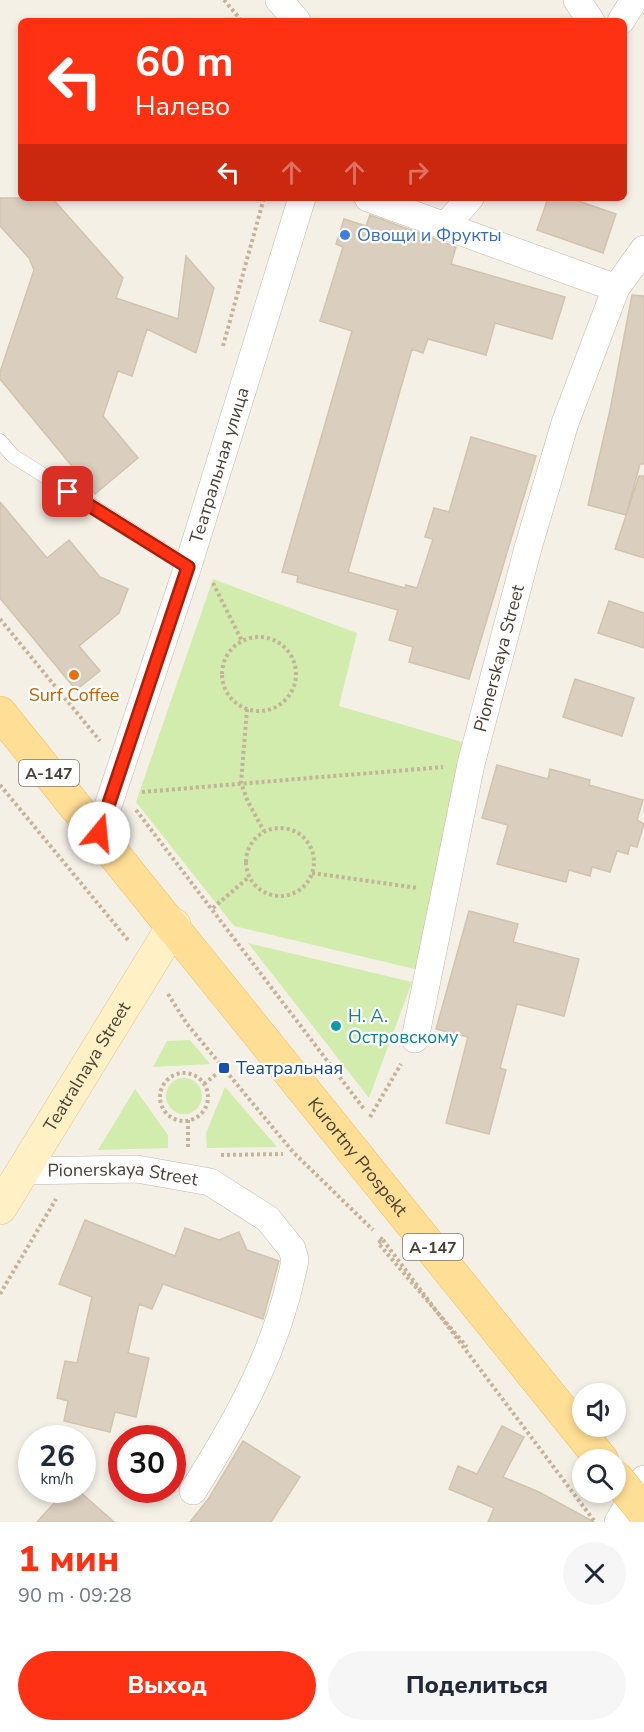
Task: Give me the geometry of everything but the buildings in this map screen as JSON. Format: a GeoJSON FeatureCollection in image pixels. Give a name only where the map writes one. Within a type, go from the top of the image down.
{"type":"FeatureCollection","features":[{"type":"Feature","properties":{"kind":"main road","name":"Kurortny Prospekt"},"geometry":{"type":"LineString","coordinates":[[0,713],[174,925],[593,1449]]}},
{"type":"Feature","properties":{"kind":"main road","name":"Teatralnaya Street"},"geometry":{"type":"LineString","coordinates":[[0,1208],[174,925]]}},
{"type":"Feature","properties":{"kind":"main road"},"geometry":{"type":"LineString","coordinates":[[626,1490],[644,1512]]}},
{"type":"Feature","properties":{"kind":"street"},"geometry":{"type":"LineString","coordinates":[[279,0],[294,18]]}},
{"type":"Feature","properties":{"kind":"street"},"geometry":{"type":"LineString","coordinates":[[578,0],[589,18]]}},
{"type":"Feature","properties":{"kind":"street"},"geometry":{"type":"LineString","coordinates":[[623,18],[634,0]]}},
{"type":"Feature","properties":{"kind":"street","name":"Театральная улица"},"geometry":{"type":"LineString","coordinates":[[99,833],[119,788],[199,572],[301,201]]}},
{"type":"Feature","properties":{"kind":"street"},"geometry":{"type":"LineString","coordinates":[[377,201],[447,224],[616,288]]}},
{"type":"Feature","properties":{"kind":"street"},"geometry":{"type":"LineString","coordinates":[[447,224],[467,201]]}},
{"type":"Feature","properties":{"kind":"street","name":"Pionerskaya Street"},"geometry":{"type":"LineString","coordinates":[[415,1039],[471,764],[528,548],[565,423],[616,288],[640,255]]}},
{"type":"Feature","properties":{"kind":"street","name":"Pionerskaya Street"},"geometry":{"type":"LineString","coordinates":[[23,1171],[136,1169],[210,1182],[268,1219],[292,1249],[295,1260],[276,1338],[236,1421],[193,1491]]}},
{"type":"Feature","properties":{"kind":"street"},"geometry":{"type":"LineString","coordinates":[[618,1522],[644,1479]]}},
{"type":"Feature","properties":{"kind":"lane"},"geometry":{"type":"LineString","coordinates":[[0,441],[13,456],[199,572]]}},
{"type":"Feature","properties":{"kind":"path"},"geometry":{"type":"LineString","coordinates":[[224,0],[239,18]]}},
{"type":"Feature","properties":{"kind":"path"},"geometry":{"type":"LineString","coordinates":[[199,572],[242,641]]}},
{"type":"Feature","properties":{"kind":"path"},"geometry":{"type":"LineString","coordinates":[[0,619],[99,738],[105,770],[213,908],[377,1127]]}},
{"type":"Feature","properties":{"kind":"path"},"geometry":{"type":"LineString","coordinates":[[264,637],[278,642],[292,657],[296,671],[291,692],[282,703],[262,711],[247,709],[230,696],[222,676],[227,656],[242,641],[264,637]]}},
{"type":"Feature","properties":{"kind":"path"},"geometry":{"type":"LineString","coordinates":[[247,709],[241,783],[248,802],[265,832]]}},
{"type":"Feature","properties":{"kind":"path"},"geometry":{"type":"LineString","coordinates":[[119,788],[241,783],[471,764]]}},
{"type":"Feature","properties":{"kind":"path"},"geometry":{"type":"LineString","coordinates":[[0,785],[149,964],[187,1024],[293,1152],[383,1240],[595,1522]]}},
{"type":"Feature","properties":{"kind":"path"},"geometry":{"type":"LineString","coordinates":[[284,828],[302,837],[313,853],[312,873],[300,890],[282,897],[262,892],[249,877],[245,864],[247,851],[254,840],[265,832],[284,828]]}},
{"type":"Feature","properties":{"kind":"path"},"geometry":{"type":"LineString","coordinates":[[312,873],[445,892]]}},
{"type":"Feature","properties":{"kind":"path"},"geometry":{"type":"LineString","coordinates":[[213,908],[249,877]]}},
{"type":"Feature","properties":{"kind":"path"},"geometry":{"type":"LineString","coordinates":[[370,1117],[415,1039]]}},
{"type":"Feature","properties":{"kind":"path"},"geometry":{"type":"LineString","coordinates":[[204,1084],[224,1068]]}},
{"type":"Feature","properties":{"kind":"path"},"geometry":{"type":"LineString","coordinates":[[182,1072],[195,1075],[204,1084],[208,1096],[205,1108],[197,1117],[188,1120],[172,1118],[163,1110],[159,1098],[162,1086],[171,1076],[182,1072]]}},
{"type":"Feature","properties":{"kind":"path"},"geometry":{"type":"LineString","coordinates":[[188,1120],[189,1155]]}},
{"type":"Feature","properties":{"kind":"path"},"geometry":{"type":"LineString","coordinates":[[0,1294],[73,1169]]}},
{"type":"Feature","properties":{"kind":"green space"},"geometry":{"type":"Polygon","coordinates":[[[213,579],[357,633],[339,706],[469,744],[423,971],[234,926],[136,802],[213,579]]]}},
{"type":"Feature","properties":{"kind":"green space"},"geometry":{"type":"Polygon","coordinates":[[[248,943],[412,982],[369,1098],[248,943]]]}},
{"type":"Feature","properties":{"kind":"green space"},"geometry":{"type":"Polygon","coordinates":[[[190,1040],[210,1064],[153,1067],[167,1041],[190,1040]]]}},
{"type":"Feature","properties":{"kind":"green space"},"geometry":{"type":"Polygon","coordinates":[[[184,1078],[197,1083],[202,1096],[197,1109],[184,1114],[171,1109],[166,1096],[171,1083],[184,1078]]]}},
{"type":"Feature","properties":{"kind":"green space"},"geometry":{"type":"Polygon","coordinates":[[[225,1087],[277,1147],[207,1148],[206,1133],[225,1087]]]}},
{"type":"Feature","properties":{"kind":"green space"},"geometry":{"type":"Polygon","coordinates":[[[135,1089],[168,1135],[168,1148],[98,1150],[135,1089]]]}},
{"type":"Feature","properties":{"kind":"place","name":"Овощи и Фрукты"},"geometry":{"type":"Point","coordinates":[345,235]}},
{"type":"Feature","properties":{"kind":"place","name":"Surf Coffee"},"geometry":{"type":"Point","coordinates":[74,675]}},
{"type":"Feature","properties":{"kind":"place","name":"Н. А. Островскому"},"geometry":{"type":"Point","coordinates":[336,1026]}},
{"type":"Feature","properties":{"kind":"place","name":"Театральная"},"geometry":{"type":"Point","coordinates":[224,1068]}},
{"type":"Feature","properties":{"kind":"route"},"geometry":{"type":"LineString","coordinates":[[68,492],[188,567],[114,782],[99,833]]}}]}
